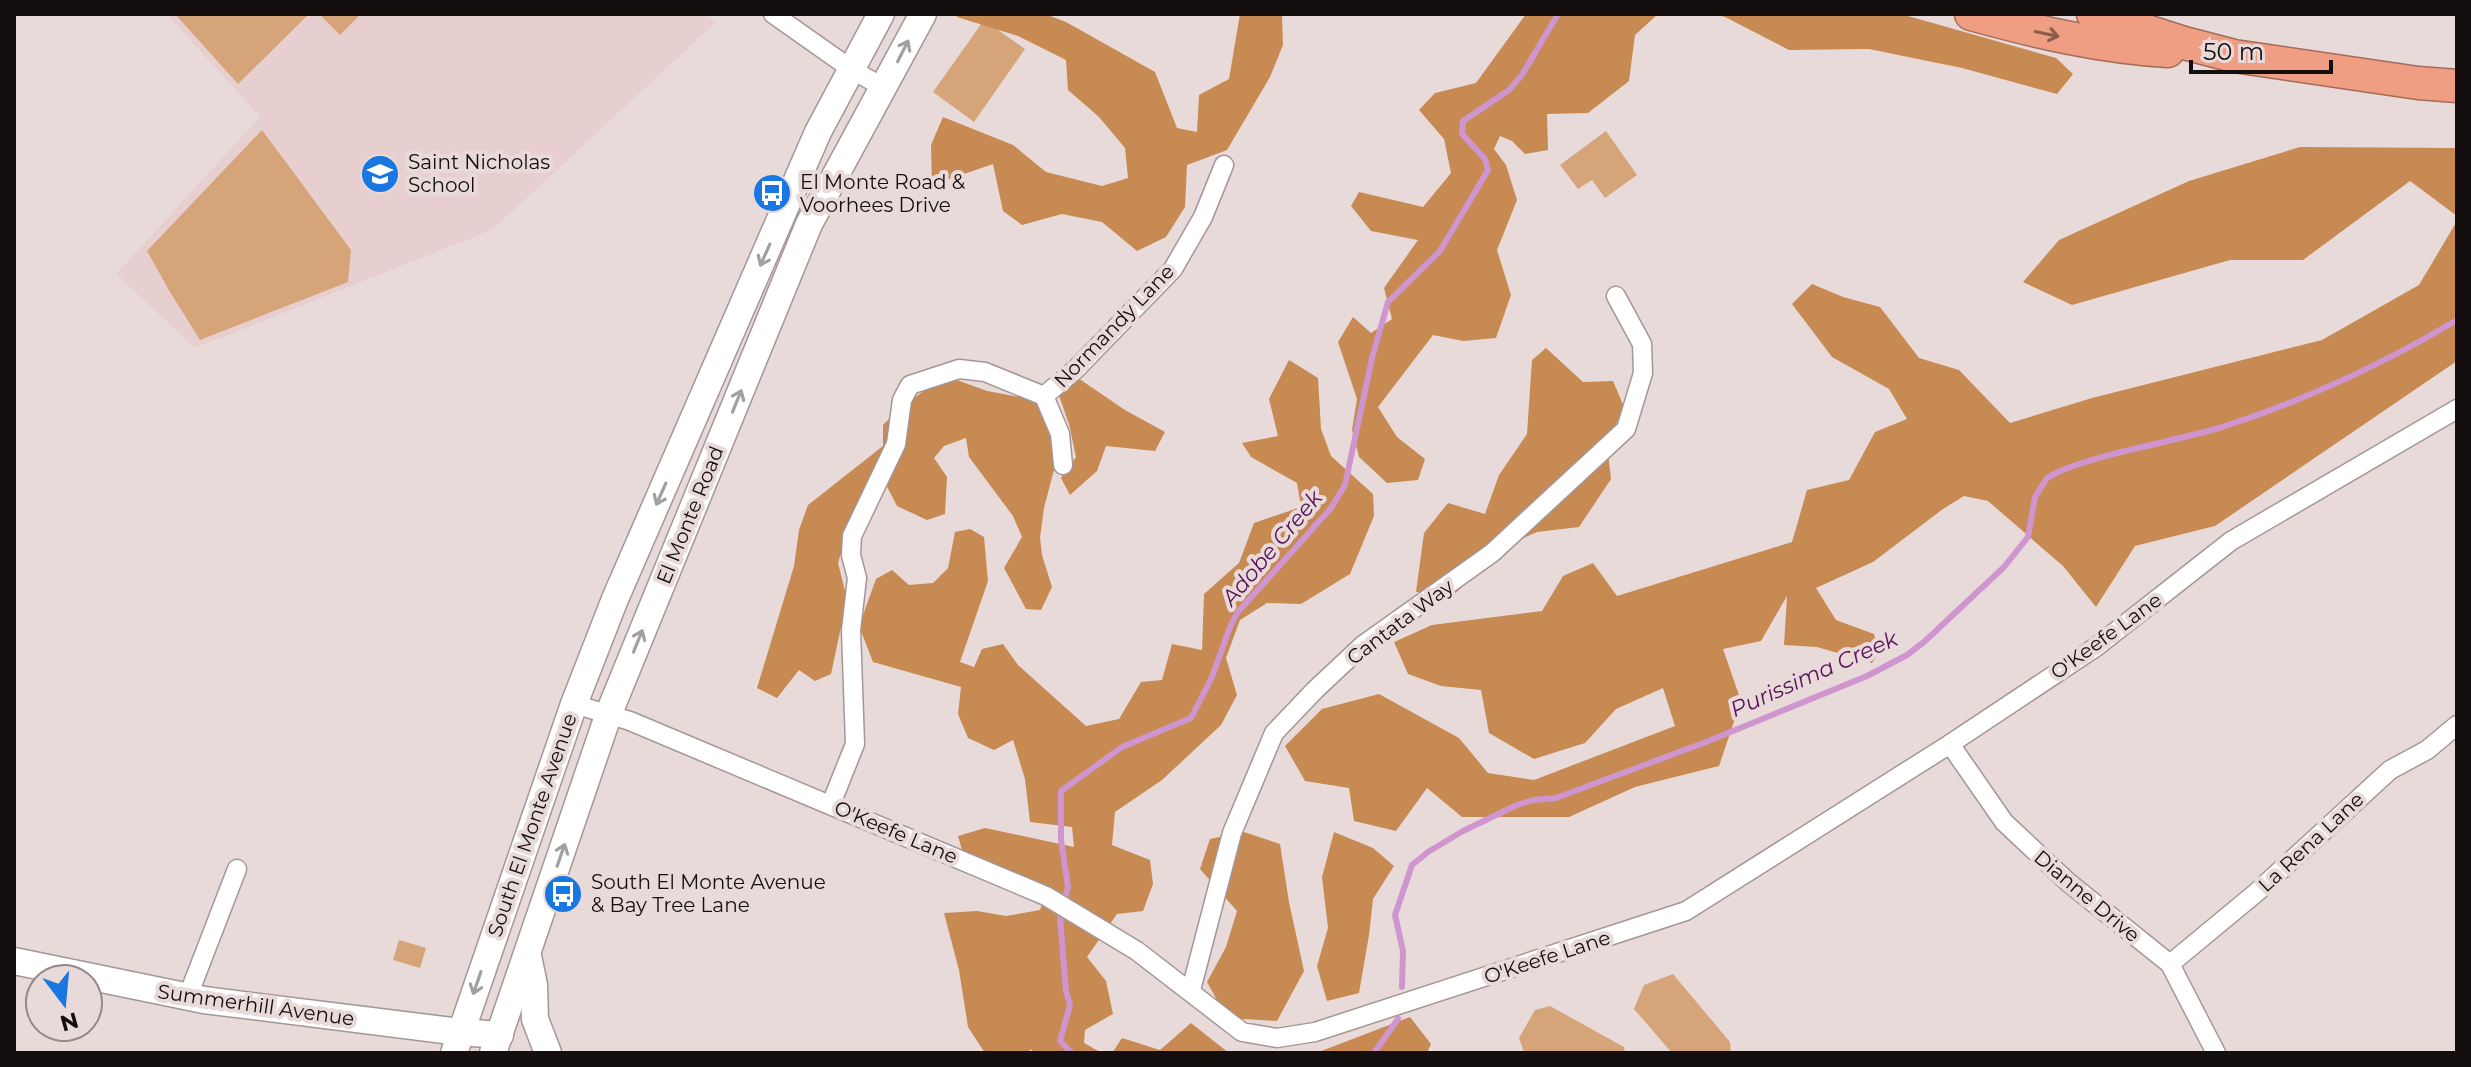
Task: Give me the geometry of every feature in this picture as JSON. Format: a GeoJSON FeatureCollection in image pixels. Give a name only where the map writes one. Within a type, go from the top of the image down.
{"type":"FeatureCollection","features":[{"type":"Feature","properties":{"kind":"highway"},"geometry":{"type":"LineString","coordinates":[[1971,14],[2027,30],[2106,46],[2234,56],[2457,86]]}},
{"type":"Feature","properties":{"kind":"highway"},"geometry":{"type":"LineString","coordinates":[[2093,14],[2234,56]]}},
{"type":"Feature","properties":{"kind":"main road","name":"El Monte Road"},"geometry":{"type":"LineString","coordinates":[[615,599],[818,132],[881,14]]}},
{"type":"Feature","properties":{"kind":"main road","name":"El Monte Road"},"geometry":{"type":"LineString","coordinates":[[496,1044],[609,713],[809,224],[923,14]]}},
{"type":"Feature","properties":{"kind":"main road","name":"South El Monte Avenue"},"geometry":{"type":"LineString","coordinates":[[457,1042],[574,704],[615,599]]}},
{"type":"Feature","properties":{"kind":"main road"},"geometry":{"type":"LineString","coordinates":[[527,954],[534,985],[535,1019],[548,1053]]}},
{"type":"Feature","properties":{"kind":"main road","name":"Summerhill Avenue"},"geometry":{"type":"LineString","coordinates":[[14,961],[139,989],[457,1042],[496,1044]]}},
{"type":"Feature","properties":{"kind":"street"},"geometry":{"type":"LineString","coordinates":[[773,14],[851,69],[884,88]]}},
{"type":"Feature","properties":{"kind":"street","name":"Normandy Lane"},"geometry":{"type":"LineString","coordinates":[[831,804],[855,744],[851,630],[857,578],[851,555],[852,536],[896,444],[902,400],[910,385],[959,369],[985,372],[1044,396],[1076,369],[1173,269],[1203,217],[1224,165]]}},
{"type":"Feature","properties":{"kind":"street","name":"Cantata Way"},"geometry":{"type":"LineString","coordinates":[[1191,990],[1232,833],[1274,733],[1363,645],[1492,553],[1626,429],[1643,373],[1642,344],[1616,296]]}},
{"type":"Feature","properties":{"kind":"street"},"geometry":{"type":"LineString","coordinates":[[1044,396],[1060,434],[1063,465]]}},
{"type":"Feature","properties":{"kind":"street","name":"O'Keefe Lane"},"geometry":{"type":"LineString","coordinates":[[574,704],[609,713],[1046,896],[1137,951],[1242,1032],[1277,1038],[1315,1032],[1686,911],[1950,744],[2096,647],[2231,541],[2457,409]]}},
{"type":"Feature","properties":{"kind":"street","name":"La Rena Lane"},"geometry":{"type":"LineString","coordinates":[[2170,964],[2257,892],[2390,770],[2427,750],[2457,725]]}},
{"type":"Feature","properties":{"kind":"street","name":"Dianne Drive"},"geometry":{"type":"LineString","coordinates":[[1950,744],[2004,822],[2069,883],[2170,964],[2216,1053]]}},
{"type":"Feature","properties":{"kind":"street"},"geometry":{"type":"LineString","coordinates":[[188,996],[237,869]]}},
{"type":"Feature","properties":{"kind":"shaded area","name":"Saint Nicholas School"},"geometry":{"type":"Polygon","coordinates":[[[167,14],[705,14],[716,22],[492,230],[195,348],[116,274],[260,117],[167,14]]]}},
{"type":"Feature","properties":{"kind":"shaded area"},"geometry":{"type":"Polygon","coordinates":[[[175,14],[309,14],[238,84],[175,14]]]}},
{"type":"Feature","properties":{"kind":"shaded area"},"geometry":{"type":"Polygon","coordinates":[[[319,14],[361,14],[340,35],[319,14]]]}},
{"type":"Feature","properties":{"kind":"shaded area"},"geometry":{"type":"Polygon","coordinates":[[[958,14],[1045,14],[1066,22],[1155,72],[1177,128],[1197,132],[1199,95],[1229,79],[1240,14],[1282,14],[1283,45],[1270,77],[1227,150],[1187,165],[1185,207],[1166,237],[1137,251],[1102,222],[1062,214],[1022,225],[1003,211],[993,164],[932,185],[931,145],[943,117],[1013,145],[1046,172],[1102,186],[1128,178],[1125,148],[1099,117],[1068,90],[1066,60],[1018,36],[957,17],[958,14]]]}},
{"type":"Feature","properties":{"kind":"shaded area"},"geometry":{"type":"Polygon","coordinates":[[[1526,14],[1658,14],[1635,35],[1629,81],[1588,113],[1547,114],[1548,150],[1525,154],[1512,141],[1500,136],[1494,149],[1506,165],[1517,200],[1497,250],[1511,295],[1496,338],[1463,341],[1433,335],[1378,407],[1397,437],[1425,459],[1418,480],[1387,483],[1359,457],[1352,430],[1357,399],[1338,342],[1353,317],[1371,333],[1392,319],[1384,288],[1418,240],[1371,231],[1351,206],[1359,192],[1423,207],[1451,173],[1444,139],[1419,110],[1435,93],[1476,83],[1526,14]]]}},
{"type":"Feature","properties":{"kind":"shaded area"},"geometry":{"type":"Polygon","coordinates":[[[1713,14],[1901,14],[2056,58],[2073,74],[2057,94],[1962,68],[1869,49],[1789,50],[1725,17],[1713,14]]]}},
{"type":"Feature","properties":{"kind":"shaded area"},"geometry":{"type":"Polygon","coordinates":[[[984,20],[1025,49],[974,122],[933,92],[984,20]]]}},
{"type":"Feature","properties":{"kind":"shaded area"},"geometry":{"type":"Polygon","coordinates":[[[262,130],[351,250],[348,282],[200,340],[147,251],[262,130]]]}},
{"type":"Feature","properties":{"kind":"shaded area"},"geometry":{"type":"Polygon","coordinates":[[[1606,131],[1637,175],[1605,198],[1592,180],[1578,189],[1560,165],[1606,131]]]}},
{"type":"Feature","properties":{"kind":"shaded area"},"geometry":{"type":"Polygon","coordinates":[[[2300,147],[2457,148],[2457,216],[2410,181],[2303,260],[2230,260],[2072,305],[2023,282],[2059,240],[2189,181],[2300,147]]]}},
{"type":"Feature","properties":{"kind":"shaded area"},"geometry":{"type":"Polygon","coordinates":[[[2457,221],[2457,361],[2215,526],[2135,546],[2096,607],[2063,566],[1988,501],[1964,496],[1873,562],[1816,588],[1836,620],[1874,634],[1879,652],[1872,663],[1817,647],[1784,645],[1787,596],[1761,641],[1723,649],[1741,701],[1719,766],[1635,787],[1569,817],[1462,817],[1427,788],[1396,831],[1354,821],[1349,788],[1305,781],[1285,746],[1322,709],[1379,694],[1459,738],[1488,773],[1534,780],[1675,726],[1663,688],[1616,709],[1585,743],[1534,759],[1489,733],[1481,690],[1441,686],[1408,674],[1394,642],[1432,625],[1542,611],[1563,576],[1593,563],[1617,596],[1792,542],[1807,490],[1849,480],[1875,432],[1907,419],[1889,389],[1832,357],[1792,304],[1812,284],[1880,307],[1919,358],[1959,370],[2010,423],[2092,398],[2322,340],[2419,285],[2457,221]]]}},
{"type":"Feature","properties":{"kind":"shaded area"},"geometry":{"type":"Polygon","coordinates":[[[1546,348],[1583,382],[1613,381],[1624,407],[1607,444],[1611,479],[1579,527],[1537,532],[1497,550],[1454,595],[1416,592],[1424,533],[1448,503],[1485,514],[1499,475],[1527,434],[1532,360],[1546,348]]]}},
{"type":"Feature","properties":{"kind":"shaded area"},"geometry":{"type":"Polygon","coordinates":[[[1289,360],[1318,378],[1321,429],[1331,456],[1373,494],[1374,516],[1350,574],[1301,604],[1267,603],[1240,620],[1226,658],[1237,695],[1221,725],[1162,780],[1115,812],[1112,845],[1150,860],[1153,884],[1143,911],[1117,914],[1087,957],[1106,981],[1113,1014],[1085,1030],[1084,1043],[1102,1053],[1034,1053],[1031,1049],[1028,1053],[985,1053],[968,1027],[959,970],[944,913],[977,911],[1006,916],[1040,910],[1046,893],[964,857],[958,836],[985,828],[1074,847],[1072,827],[1030,822],[1025,779],[1013,740],[994,750],[968,738],[958,714],[961,687],[873,662],[859,626],[876,579],[892,570],[909,585],[933,583],[948,568],[955,532],[970,529],[984,537],[988,581],[960,662],[974,667],[982,649],[1003,644],[1018,665],[1086,726],[1119,719],[1141,682],[1162,680],[1172,644],[1202,650],[1204,594],[1239,563],[1254,523],[1301,507],[1297,483],[1251,457],[1242,443],[1278,436],[1269,399],[1289,360]]]}},
{"type":"Feature","properties":{"kind":"shaded area"},"geometry":{"type":"Polygon","coordinates":[[[1072,374],[1125,410],[1165,432],[1155,451],[1106,446],[1097,471],[1070,495],[1061,478],[1076,457],[1056,387],[1072,374]]]}},
{"type":"Feature","properties":{"kind":"shaded area"},"geometry":{"type":"Polygon","coordinates":[[[946,376],[987,391],[1031,399],[1057,416],[1055,466],[1040,538],[1052,587],[1041,610],[1026,609],[1004,568],[1022,537],[1013,516],[969,457],[966,438],[944,446],[934,458],[947,477],[945,514],[927,520],[897,506],[882,477],[851,519],[838,563],[847,599],[831,674],[815,681],[799,670],[777,698],[757,688],[794,566],[799,530],[808,505],[883,446],[883,425],[902,406],[946,376]]]}},
{"type":"Feature","properties":{"kind":"shaded area"},"geometry":{"type":"Polygon","coordinates":[[[1244,832],[1280,844],[1304,971],[1277,1021],[1227,1018],[1207,982],[1226,947],[1237,911],[1200,869],[1210,839],[1244,832]]]}},
{"type":"Feature","properties":{"kind":"shaded area"},"geometry":{"type":"Polygon","coordinates":[[[1334,832],[1373,848],[1394,866],[1373,899],[1359,993],[1327,1001],[1317,966],[1328,928],[1322,877],[1334,832]]]}},
{"type":"Feature","properties":{"kind":"shaded area"},"geometry":{"type":"Polygon","coordinates":[[[399,940],[426,948],[420,968],[393,960],[399,940]]]}},
{"type":"Feature","properties":{"kind":"shaded area"},"geometry":{"type":"Polygon","coordinates":[[[1673,974],[1730,1042],[1731,1053],[1672,1053],[1634,1009],[1644,985],[1673,974]]]}},
{"type":"Feature","properties":{"kind":"shaded area"},"geometry":{"type":"Polygon","coordinates":[[[1550,1006],[1624,1047],[1625,1053],[1524,1052],[1519,1038],[1535,1010],[1550,1006]]]}},
{"type":"Feature","properties":{"kind":"shaded area"},"geometry":{"type":"Polygon","coordinates":[[[1410,1017],[1431,1044],[1427,1053],[1316,1053],[1410,1017]]]}},
{"type":"Feature","properties":{"kind":"shaded area"},"geometry":{"type":"Polygon","coordinates":[[[1191,1023],[1229,1053],[1112,1053],[1122,1038],[1160,1050],[1191,1023]]]}},
{"type":"Feature","properties":{"kind":"waterway","name":"Adobe Creek"},"geometry":{"type":"LineString","coordinates":[[1072,1053],[1060,1041],[1070,1005],[1060,917],[1068,887],[1061,840],[1061,791],[1122,747],[1191,718],[1212,677],[1237,613],[1331,508],[1345,485],[1372,358],[1388,302],[1440,251],[1488,170],[1485,159],[1462,134],[1463,121],[1509,90],[1522,75],[1558,14]]}},
{"type":"Feature","properties":{"kind":"waterway","name":"Purissima Creek"},"geometry":{"type":"LineString","coordinates":[[1402,987],[1403,951],[1395,915],[1412,865],[1428,852],[1517,805],[1556,798],[1706,742],[1867,676],[1907,655],[2004,567],[2028,537],[2035,497],[2047,478],[2060,471],[2219,428],[2280,406],[2371,367],[2457,320]]}},
{"type":"Feature","properties":{"kind":"waterway","name":"Purissima Creek"},"geometry":{"type":"LineString","coordinates":[[1374,1053],[1398,1019]]}},
{"type":"Feature","properties":{"kind":"place","name":"Saint Nicholas School"},"geometry":{"type":"Point","coordinates":[380,174]}},
{"type":"Feature","properties":{"kind":"place","name":"El Monte Road & Voorhees Drive"},"geometry":{"type":"Point","coordinates":[772,193]}},
{"type":"Feature","properties":{"kind":"place","name":"South El Monte Avenue & Bay Tree Lane"},"geometry":{"type":"Point","coordinates":[563,894]}}]}
